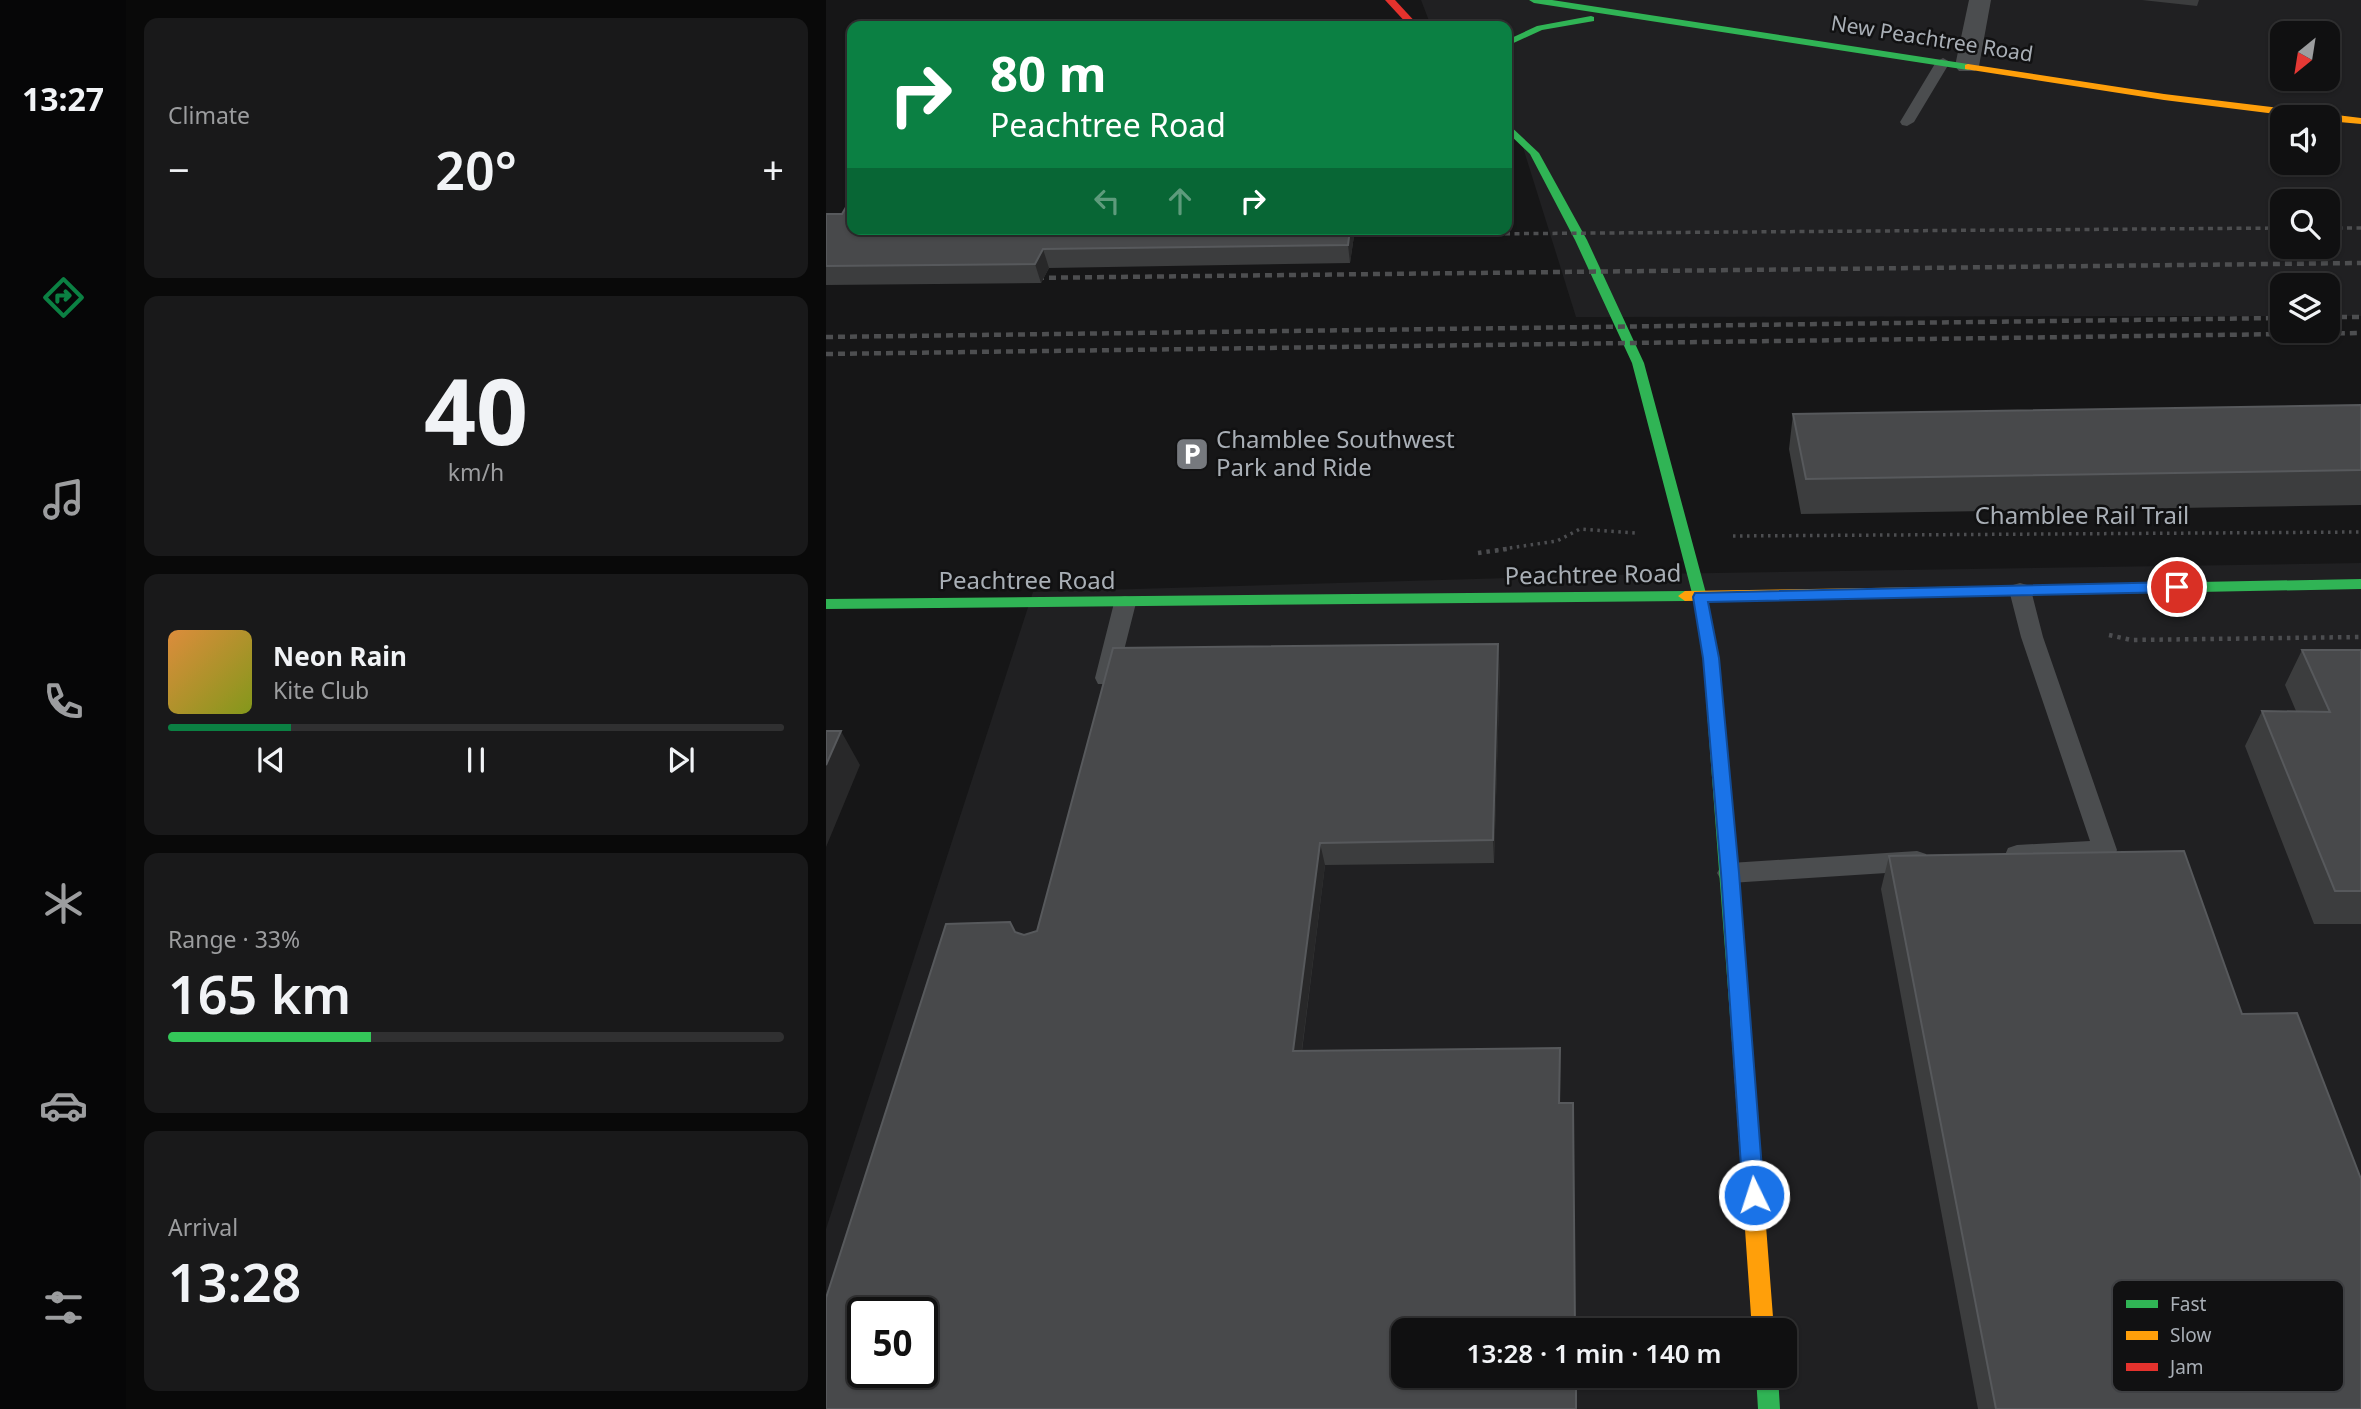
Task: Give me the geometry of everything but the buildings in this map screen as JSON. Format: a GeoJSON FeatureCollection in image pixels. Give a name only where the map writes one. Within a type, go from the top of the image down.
{"type":"FeatureCollection","features":[{"type":"Feature","properties":{"kind":"street"},"geometry":{"type":"LineString","coordinates":[[1390,0],[1409,21]]}},
{"type":"Feature","properties":{"kind":"street","name":"New Peachtree Road"},"geometry":{"type":"LineString","coordinates":[[1534,0],[2164,97],[2270,111]]}},
{"type":"Feature","properties":{"kind":"street"},"geometry":{"type":"LineString","coordinates":[[1967,66],[1980,0]]}},
{"type":"Feature","properties":{"kind":"street"},"geometry":{"type":"LineString","coordinates":[[1512,41],[1539,28],[1621,13]]}},
{"type":"Feature","properties":{"kind":"street","name":"New Peachtree Road"},"geometry":{"type":"LineString","coordinates":[[2340,119],[2361,121]]}},
{"type":"Feature","properties":{"kind":"street"},"geometry":{"type":"LineString","coordinates":[[1512,130],[1534,153],[1581,240],[1638,363],[1700,597],[1711,658],[1730,873],[1762,1318]]}},
{"type":"Feature","properties":{"kind":"street","name":"Peachtree Road"},"geometry":{"type":"LineString","coordinates":[[826,604],[1700,597],[2361,584]]}},
{"type":"Feature","properties":{"kind":"street"},"geometry":{"type":"LineString","coordinates":[[1768,1388],[1769,1409]]}},
{"type":"Feature","properties":{"kind":"lane"},"geometry":{"type":"LineString","coordinates":[[1907,122],[1943,62]]}},
{"type":"Feature","properties":{"kind":"lane"},"geometry":{"type":"LineString","coordinates":[[1996,856],[2105,850],[2032,637],[2020,590]]}},
{"type":"Feature","properties":{"kind":"lane"},"geometry":{"type":"LineString","coordinates":[[1100,703],[1125,603]]}},
{"type":"Feature","properties":{"kind":"lane"},"geometry":{"type":"LineString","coordinates":[[1730,873],[1942,859]]}},
{"type":"Feature","properties":{"kind":"path","name":"Chamblee Rail Trail"},"geometry":{"type":"LineString","coordinates":[[1804,535],[2361,532]]}},
{"type":"Feature","properties":{"kind":"path"},"geometry":{"type":"LineString","coordinates":[[2109,635],[2131,640],[2361,636]]}},
{"type":"Feature","properties":{"kind":"shaded area"},"geometry":{"type":"Polygon","coordinates":[[[1421,0],[2361,0],[2361,316],[2340,316],[2340,273],[2270,273],[2270,316],[1576,317],[1522,144],[1512,132],[1512,21],[1429,21],[1421,0]]]}},
{"type":"Feature","properties":{"kind":"shaded area"},"geometry":{"type":"Polygon","coordinates":[[[2361,563],[2361,1409],[826,1409],[826,1229],[1033,592],[1650,574],[2361,563]]]}},
{"type":"Feature","properties":{"kind":"railway"},"geometry":{"type":"LineString","coordinates":[[1512,234],[2270,228]]}},
{"type":"Feature","properties":{"kind":"railway"},"geometry":{"type":"LineString","coordinates":[[2340,228],[2361,228]]}},
{"type":"Feature","properties":{"kind":"railway"},"geometry":{"type":"LineString","coordinates":[[1025,278],[2361,263]]}},
{"type":"Feature","properties":{"kind":"railway"},"geometry":{"type":"LineString","coordinates":[[2340,317],[2361,317]]}},
{"type":"Feature","properties":{"kind":"railway"},"geometry":{"type":"LineString","coordinates":[[826,337],[2270,318]]}},
{"type":"Feature","properties":{"kind":"railway"},"geometry":{"type":"LineString","coordinates":[[826,354],[2361,333]]}},
{"type":"Feature","properties":{"kind":"traffic: fast"},"geometry":{"type":"LineString","coordinates":[[1534,0],[1968,67]]}},
{"type":"Feature","properties":{"kind":"traffic: fast"},"geometry":{"type":"LineString","coordinates":[[1512,41],[1540,28],[1591,19]]}},
{"type":"Feature","properties":{"kind":"traffic: fast"},"geometry":{"type":"LineString","coordinates":[[1512,131],[1534,153],[1581,240],[1638,363],[1700,597],[1711,658],[1743,1056]]}},
{"type":"Feature","properties":{"kind":"traffic: fast"},"geometry":{"type":"LineString","coordinates":[[1934,592],[2361,584]]}},
{"type":"Feature","properties":{"kind":"traffic: fast"},"geometry":{"type":"LineString","coordinates":[[826,604],[1685,596]]}},
{"type":"Feature","properties":{"kind":"traffic: fast"},"geometry":{"type":"LineString","coordinates":[[1768,1388],[1769,1409]]}},
{"type":"Feature","properties":{"kind":"traffic: slow"},"geometry":{"type":"LineString","coordinates":[[1968,67],[2270,110]]}},
{"type":"Feature","properties":{"kind":"traffic: slow"},"geometry":{"type":"LineString","coordinates":[[2340,119],[2361,121]]}},
{"type":"Feature","properties":{"kind":"traffic: slow"},"geometry":{"type":"LineString","coordinates":[[1685,596],[1934,592]]}},
{"type":"Feature","properties":{"kind":"traffic: slow"},"geometry":{"type":"LineString","coordinates":[[1743,1056],[1762,1318]]}},
{"type":"Feature","properties":{"kind":"traffic: jam"},"geometry":{"type":"LineString","coordinates":[[1390,0],[1409,21]]}},
{"type":"Feature","properties":{"kind":"place","name":"Chamblee Southwest Park and Ride"},"geometry":{"type":"Point","coordinates":[1192,454]}},
{"type":"Feature","properties":{"kind":"route"},"geometry":{"type":"LineString","coordinates":[[1754,1195],[1711,658],[1700,597],[2177,587]]}}]}
